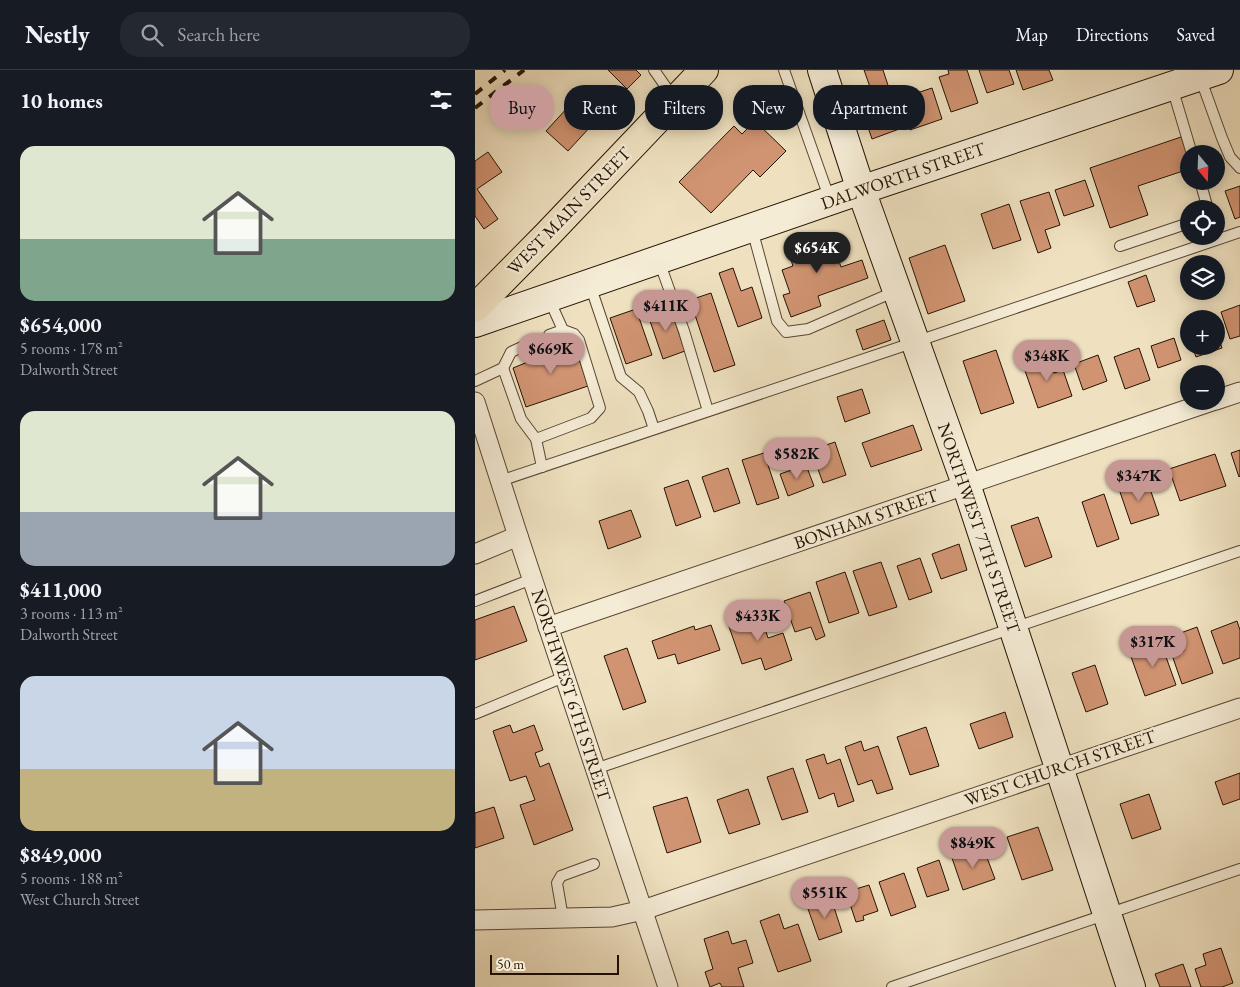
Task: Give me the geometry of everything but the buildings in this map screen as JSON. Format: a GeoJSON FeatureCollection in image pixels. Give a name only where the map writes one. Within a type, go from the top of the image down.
{"type":"FeatureCollection","features":[{"type":"Feature","properties":{"kind":"main road","name":"WEST MAIN STREET"},"geometry":{"type":"LineString","coordinates":[[690,85],[704,70]]}},
{"type":"Feature","properties":{"kind":"main road","name":"WEST MAIN STREET"},"geometry":{"type":"LineString","coordinates":[[475,308],[647,130]]}},
{"type":"Feature","properties":{"kind":"street","name":"NORTHWEST 7TH STREET"},"geometry":{"type":"LineString","coordinates":[[822,70],[861,190],[966,484],[1131,987]]}},
{"type":"Feature","properties":{"kind":"street","name":"DALWORTH STREET"},"geometry":{"type":"LineString","coordinates":[[475,323],[861,190],[1210,73]]}},
{"type":"Feature","properties":{"kind":"street"},"geometry":{"type":"LineString","coordinates":[[1225,397],[1240,392]]}},
{"type":"Feature","properties":{"kind":"street","name":"NORTHWEST 6TH STREET"},"geometry":{"type":"LineString","coordinates":[[475,402],[564,677],[668,987]]}},
{"type":"Feature","properties":{"kind":"street","name":"BONHAM STREET"},"geometry":{"type":"LineString","coordinates":[[548,627],[1185,410]]}},
{"type":"Feature","properties":{"kind":"street"},"geometry":{"type":"LineString","coordinates":[[475,554],[518,536]]}},
{"type":"Feature","properties":{"kind":"street","name":"WEST CHURCH STREET"},"geometry":{"type":"LineString","coordinates":[[475,920],[612,917],[643,910],[1240,708]]}},
{"type":"Feature","properties":{"kind":"lane"},"geometry":{"type":"LineString","coordinates":[[653,70],[664,85]]}},
{"type":"Feature","properties":{"kind":"lane"},"geometry":{"type":"LineString","coordinates":[[784,70],[830,201]]}},
{"type":"Feature","properties":{"kind":"lane"},"geometry":{"type":"LineString","coordinates":[[1210,73],[1227,151],[1240,168]]}},
{"type":"Feature","properties":{"kind":"lane"},"geometry":{"type":"LineString","coordinates":[[1171,86],[1189,145]]}},
{"type":"Feature","properties":{"kind":"lane"},"geometry":{"type":"LineString","coordinates":[[1120,246],[1180,225]]}},
{"type":"Feature","properties":{"kind":"lane"},"geometry":{"type":"LineString","coordinates":[[752,228],[777,321],[786,332],[808,329],[897,291]]}},
{"type":"Feature","properties":{"kind":"lane"},"geometry":{"type":"LineString","coordinates":[[500,481],[1240,232]]}},
{"type":"Feature","properties":{"kind":"lane"},"geometry":{"type":"LineString","coordinates":[[659,260],[684,331],[708,411]]}},
{"type":"Feature","properties":{"kind":"lane"},"geometry":{"type":"LineString","coordinates":[[590,284],[621,377],[639,392],[654,430]]}},
{"type":"Feature","properties":{"kind":"lane"},"geometry":{"type":"LineString","coordinates":[[549,298],[563,330]]}},
{"type":"Feature","properties":{"kind":"lane"},"geometry":{"type":"LineString","coordinates":[[536,439],[591,418],[600,408],[579,340],[574,334],[563,330],[549,335]]}},
{"type":"Feature","properties":{"kind":"lane"},"geometry":{"type":"LineString","coordinates":[[475,380],[503,368],[511,352],[537,340]]}},
{"type":"Feature","properties":{"kind":"lane"},"geometry":{"type":"LineString","coordinates":[[503,368],[521,419],[536,439],[542,467]]}},
{"type":"Feature","properties":{"kind":"lane"},"geometry":{"type":"LineString","coordinates":[[595,769],[1240,551]]}},
{"type":"Feature","properties":{"kind":"lane"},"geometry":{"type":"LineString","coordinates":[[475,601],[532,579]]}},
{"type":"Feature","properties":{"kind":"lane"},"geometry":{"type":"LineString","coordinates":[[475,714],[564,677]]}},
{"type":"Feature","properties":{"kind":"lane"},"geometry":{"type":"LineString","coordinates":[[563,918],[557,884],[561,876],[594,864]]}},
{"type":"Feature","properties":{"kind":"lane"},"geometry":{"type":"LineString","coordinates":[[892,987],[1240,869]]}},
{"type":"Feature","properties":{"kind":"railway"},"geometry":{"type":"LineString","coordinates":[[475,94],[505,70]]}},
{"type":"Feature","properties":{"kind":"railway"},"geometry":{"type":"LineString","coordinates":[[475,108],[524,70]]}}]}
